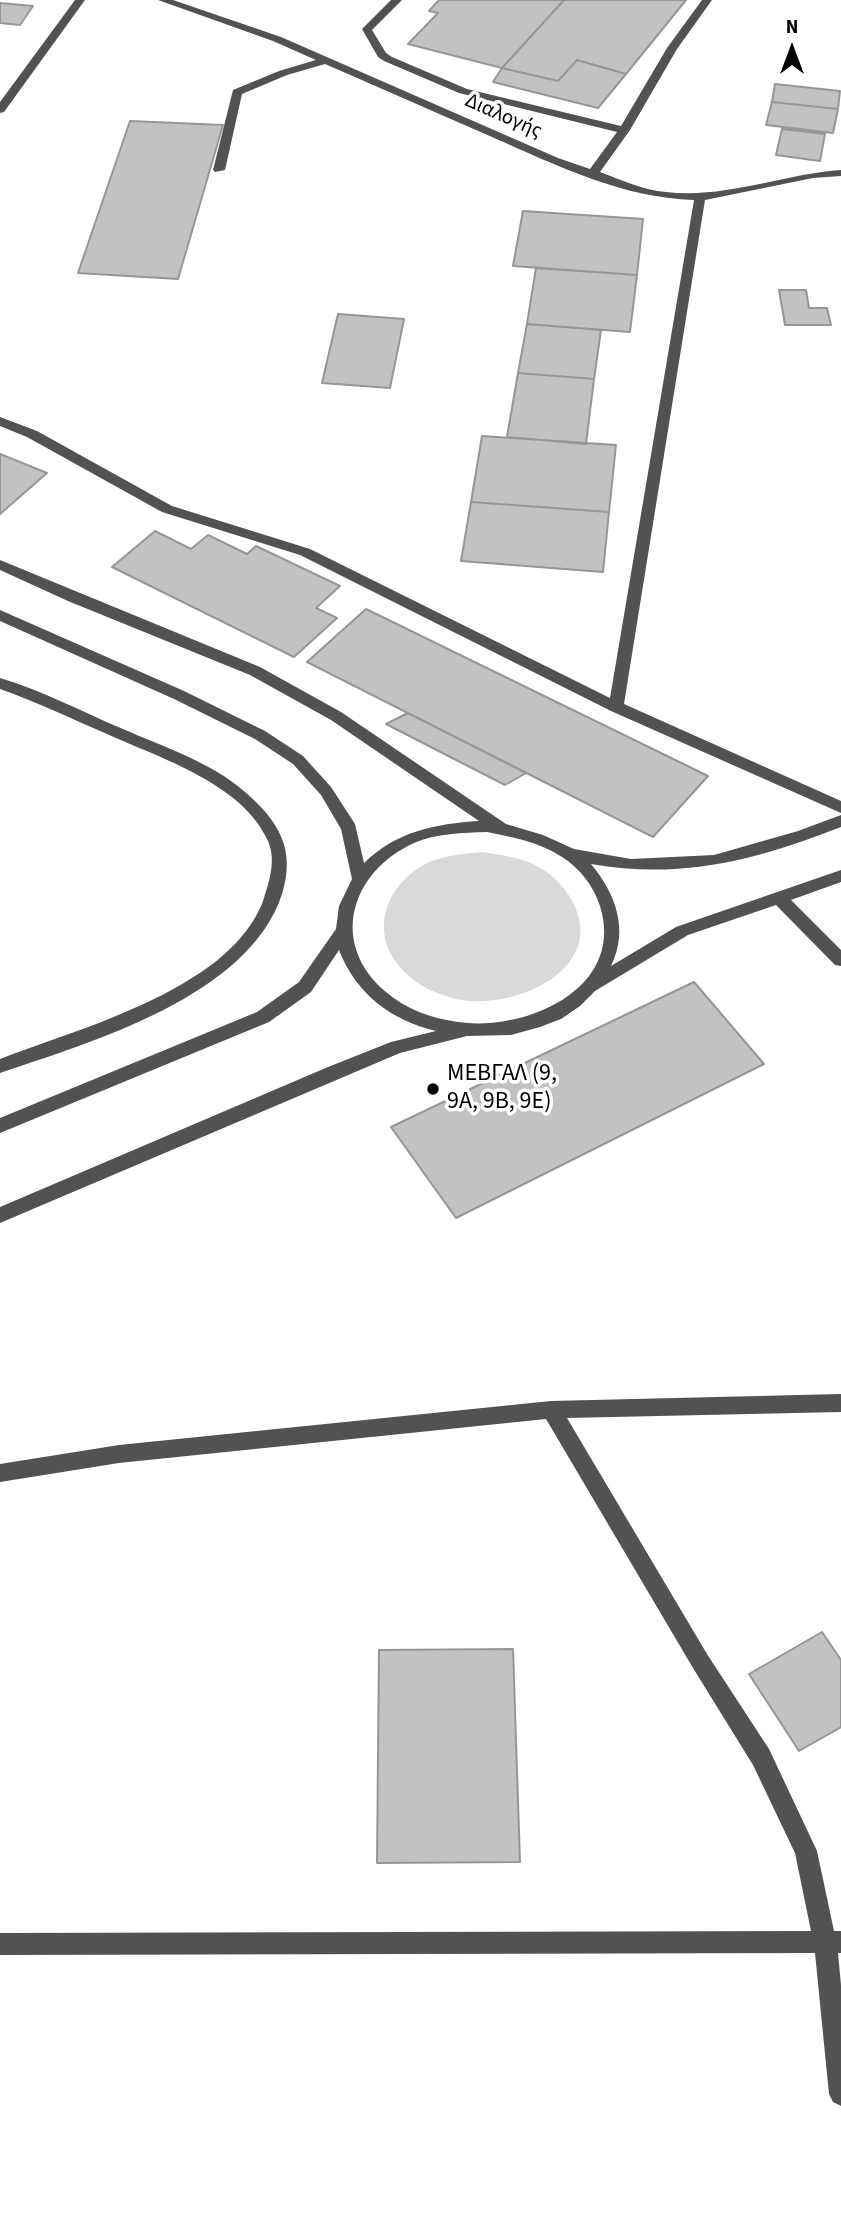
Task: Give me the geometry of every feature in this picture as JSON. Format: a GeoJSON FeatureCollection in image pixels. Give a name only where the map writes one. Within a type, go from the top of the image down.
{"type":"FeatureCollection","features":[{"type":"Feature","properties":{"kind":"street"},"geometry":{"type":"LineString","coordinates":[[2,104],[80,0]]}},
{"type":"Feature","properties":{"kind":"street","name":"Διαλογής"},"geometry":{"type":"LineString","coordinates":[[163,0],[327,60],[592,175],[641,191],[700,197],[813,175],[841,173]]}},
{"type":"Feature","properties":{"kind":"street"},"geometry":{"type":"LineString","coordinates":[[397,0],[367,29],[374,44],[388,59],[463,91],[624,130]]}},
{"type":"Feature","properties":{"kind":"street"},"geometry":{"type":"LineString","coordinates":[[592,175],[624,130],[672,48],[707,0]]}},
{"type":"Feature","properties":{"kind":"street"},"geometry":{"type":"LineString","coordinates":[[219,170],[237,92],[327,60]]}},
{"type":"Feature","properties":{"kind":"street"},"geometry":{"type":"LineString","coordinates":[[616,707],[700,197]]}},
{"type":"Feature","properties":{"kind":"street"},"geometry":{"type":"LineString","coordinates":[[0,421],[32,434],[167,509],[304,552],[616,707],[841,807]]}},
{"type":"Feature","properties":{"kind":"street"},"geometry":{"type":"LineString","coordinates":[[0,565],[73,598],[255,671],[336,716],[409,768],[505,829]]}},
{"type":"Feature","properties":{"kind":"street"},"geometry":{"type":"LineString","coordinates":[[0,614],[260,734],[298,760],[326,791],[349,828],[360,879]]}},
{"type":"Feature","properties":{"kind":"street"},"geometry":{"type":"LineString","coordinates":[[0,683],[192,765],[229,786],[257,810],[275,837],[281,866],[275,895],[261,922],[241,948],[204,979],[163,1003],[0,1066]]}},
{"type":"Feature","properties":{"kind":"street"},"geometry":{"type":"LineString","coordinates":[[0,1126],[263,1017],[305,987],[342,933],[348,897],[368,866],[401,842],[442,829],[487,826],[531,835],[569,853],[631,865],[714,861],[802,836],[841,821]]}},
{"type":"Feature","properties":{"kind":"street"},"geometry":{"type":"LineString","coordinates":[[569,853],[597,881],[612,915],[611,951],[594,985]]}},
{"type":"Feature","properties":{"kind":"street"},"geometry":{"type":"LineString","coordinates":[[0,1215],[397,1047],[465,1031],[514,1029],[545,1019],[572,1004],[594,985],[682,931],[841,876]]}},
{"type":"Feature","properties":{"kind":"street"},"geometry":{"type":"LineString","coordinates":[[778,897],[841,960]]}},
{"type":"Feature","properties":{"kind":"street"},"geometry":{"type":"LineString","coordinates":[[342,933],[353,968],[379,999],[418,1021],[465,1031]]}},
{"type":"Feature","properties":{"kind":"street"},"geometry":{"type":"LineString","coordinates":[[0,1473],[96,1457],[551,1410],[841,1403]]}},
{"type":"Feature","properties":{"kind":"street"},"geometry":{"type":"LineString","coordinates":[[551,1410],[700,1661],[761,1757],[806,1852],[833,1942],[841,2094]]}},
{"type":"Feature","properties":{"kind":"street"},"geometry":{"type":"LineString","coordinates":[[0,1944],[833,1942]]}},
{"type":"Feature","properties":{"kind":"shaded area"},"geometry":{"type":"Polygon","coordinates":[[[481,852],[520,859],[546,872],[571,899],[580,924],[578,947],[566,966],[548,981],[526,992],[500,999],[475,1001],[437,993],[410,977],[390,953],[384,926],[390,899],[408,876],[427,863],[442,858],[481,852]]]}},
{"type":"Feature","properties":{"kind":"building"},"geometry":{"type":"Polygon","coordinates":[[[439,0],[564,0],[502,68],[408,44],[438,13],[429,11],[439,0]]]}},
{"type":"Feature","properties":{"kind":"building"},"geometry":{"type":"Polygon","coordinates":[[[564,0],[686,0],[626,74],[577,60],[558,81],[502,68],[564,0]]]}},
{"type":"Feature","properties":{"kind":"building"},"geometry":{"type":"Polygon","coordinates":[[[0,3],[33,6],[20,25],[0,23],[0,3]]]}},
{"type":"Feature","properties":{"kind":"building"},"geometry":{"type":"Polygon","coordinates":[[[577,60],[626,74],[598,108],[493,82],[502,68],[558,81],[577,60]]]}},
{"type":"Feature","properties":{"kind":"building"},"geometry":{"type":"Polygon","coordinates":[[[775,84],[840,91],[838,109],[772,102],[775,84]]]}},
{"type":"Feature","properties":{"kind":"building"},"geometry":{"type":"Polygon","coordinates":[[[772,102],[838,109],[833,133],[766,125],[772,102]]]}},
{"type":"Feature","properties":{"kind":"building"},"geometry":{"type":"Polygon","coordinates":[[[130,121],[223,125],[178,279],[78,273],[130,121]]]}},
{"type":"Feature","properties":{"kind":"building"},"geometry":{"type":"Polygon","coordinates":[[[782,129],[825,134],[820,161],[776,155],[782,129]]]}},
{"type":"Feature","properties":{"kind":"building"},"geometry":{"type":"Polygon","coordinates":[[[523,211],[643,219],[637,275],[513,266],[523,211]]]}},
{"type":"Feature","properties":{"kind":"building"},"geometry":{"type":"Polygon","coordinates":[[[536,268],[637,275],[630,332],[527,324],[536,268]]]}},
{"type":"Feature","properties":{"kind":"building"},"geometry":{"type":"Polygon","coordinates":[[[779,290],[806,290],[809,308],[827,308],[831,325],[785,325],[779,290]]]}},
{"type":"Feature","properties":{"kind":"building"},"geometry":{"type":"Polygon","coordinates":[[[338,314],[404,319],[390,388],[322,383],[338,314]]]}},
{"type":"Feature","properties":{"kind":"building"},"geometry":{"type":"Polygon","coordinates":[[[527,324],[601,330],[594,379],[518,373],[527,324]]]}},
{"type":"Feature","properties":{"kind":"building"},"geometry":{"type":"Polygon","coordinates":[[[518,373],[594,379],[586,444],[507,437],[518,373]]]}},
{"type":"Feature","properties":{"kind":"building"},"geometry":{"type":"Polygon","coordinates":[[[482,436],[616,445],[609,512],[471,502],[482,436]]]}},
{"type":"Feature","properties":{"kind":"building"},"geometry":{"type":"Polygon","coordinates":[[[0,454],[47,473],[0,514],[0,454]]]}},
{"type":"Feature","properties":{"kind":"building"},"geometry":{"type":"Polygon","coordinates":[[[471,502],[609,512],[603,572],[461,561],[471,502]]]}},
{"type":"Feature","properties":{"kind":"building"},"geometry":{"type":"Polygon","coordinates":[[[155,531],[191,549],[208,535],[247,554],[256,546],[340,586],[316,608],[337,618],[294,657],[112,567],[155,531]]]}},
{"type":"Feature","properties":{"kind":"building"},"geometry":{"type":"Polygon","coordinates":[[[366,609],[708,776],[653,837],[307,662],[366,609]]]}},
{"type":"Feature","properties":{"kind":"building"},"geometry":{"type":"Polygon","coordinates":[[[408,713],[526,773],[505,785],[386,724],[408,713]]]}},
{"type":"Feature","properties":{"kind":"building"},"geometry":{"type":"Polygon","coordinates":[[[694,982],[764,1064],[456,1218],[391,1127],[694,982]]]}},
{"type":"Feature","properties":{"kind":"building"},"geometry":{"type":"Polygon","coordinates":[[[822,1632],[841,1660],[841,1727],[799,1751],[749,1674],[822,1632]]]}},
{"type":"Feature","properties":{"kind":"building"},"geometry":{"type":"Polygon","coordinates":[[[513,1649],[520,1862],[377,1863],[379,1650],[513,1649]]]}},
{"type":"Feature","properties":{"kind":"place","name":"ΜΕΒΓΑΛ (9, 9Α, 9Β, 9Ε)"},"geometry":{"type":"Point","coordinates":[433,1089]}}]}
